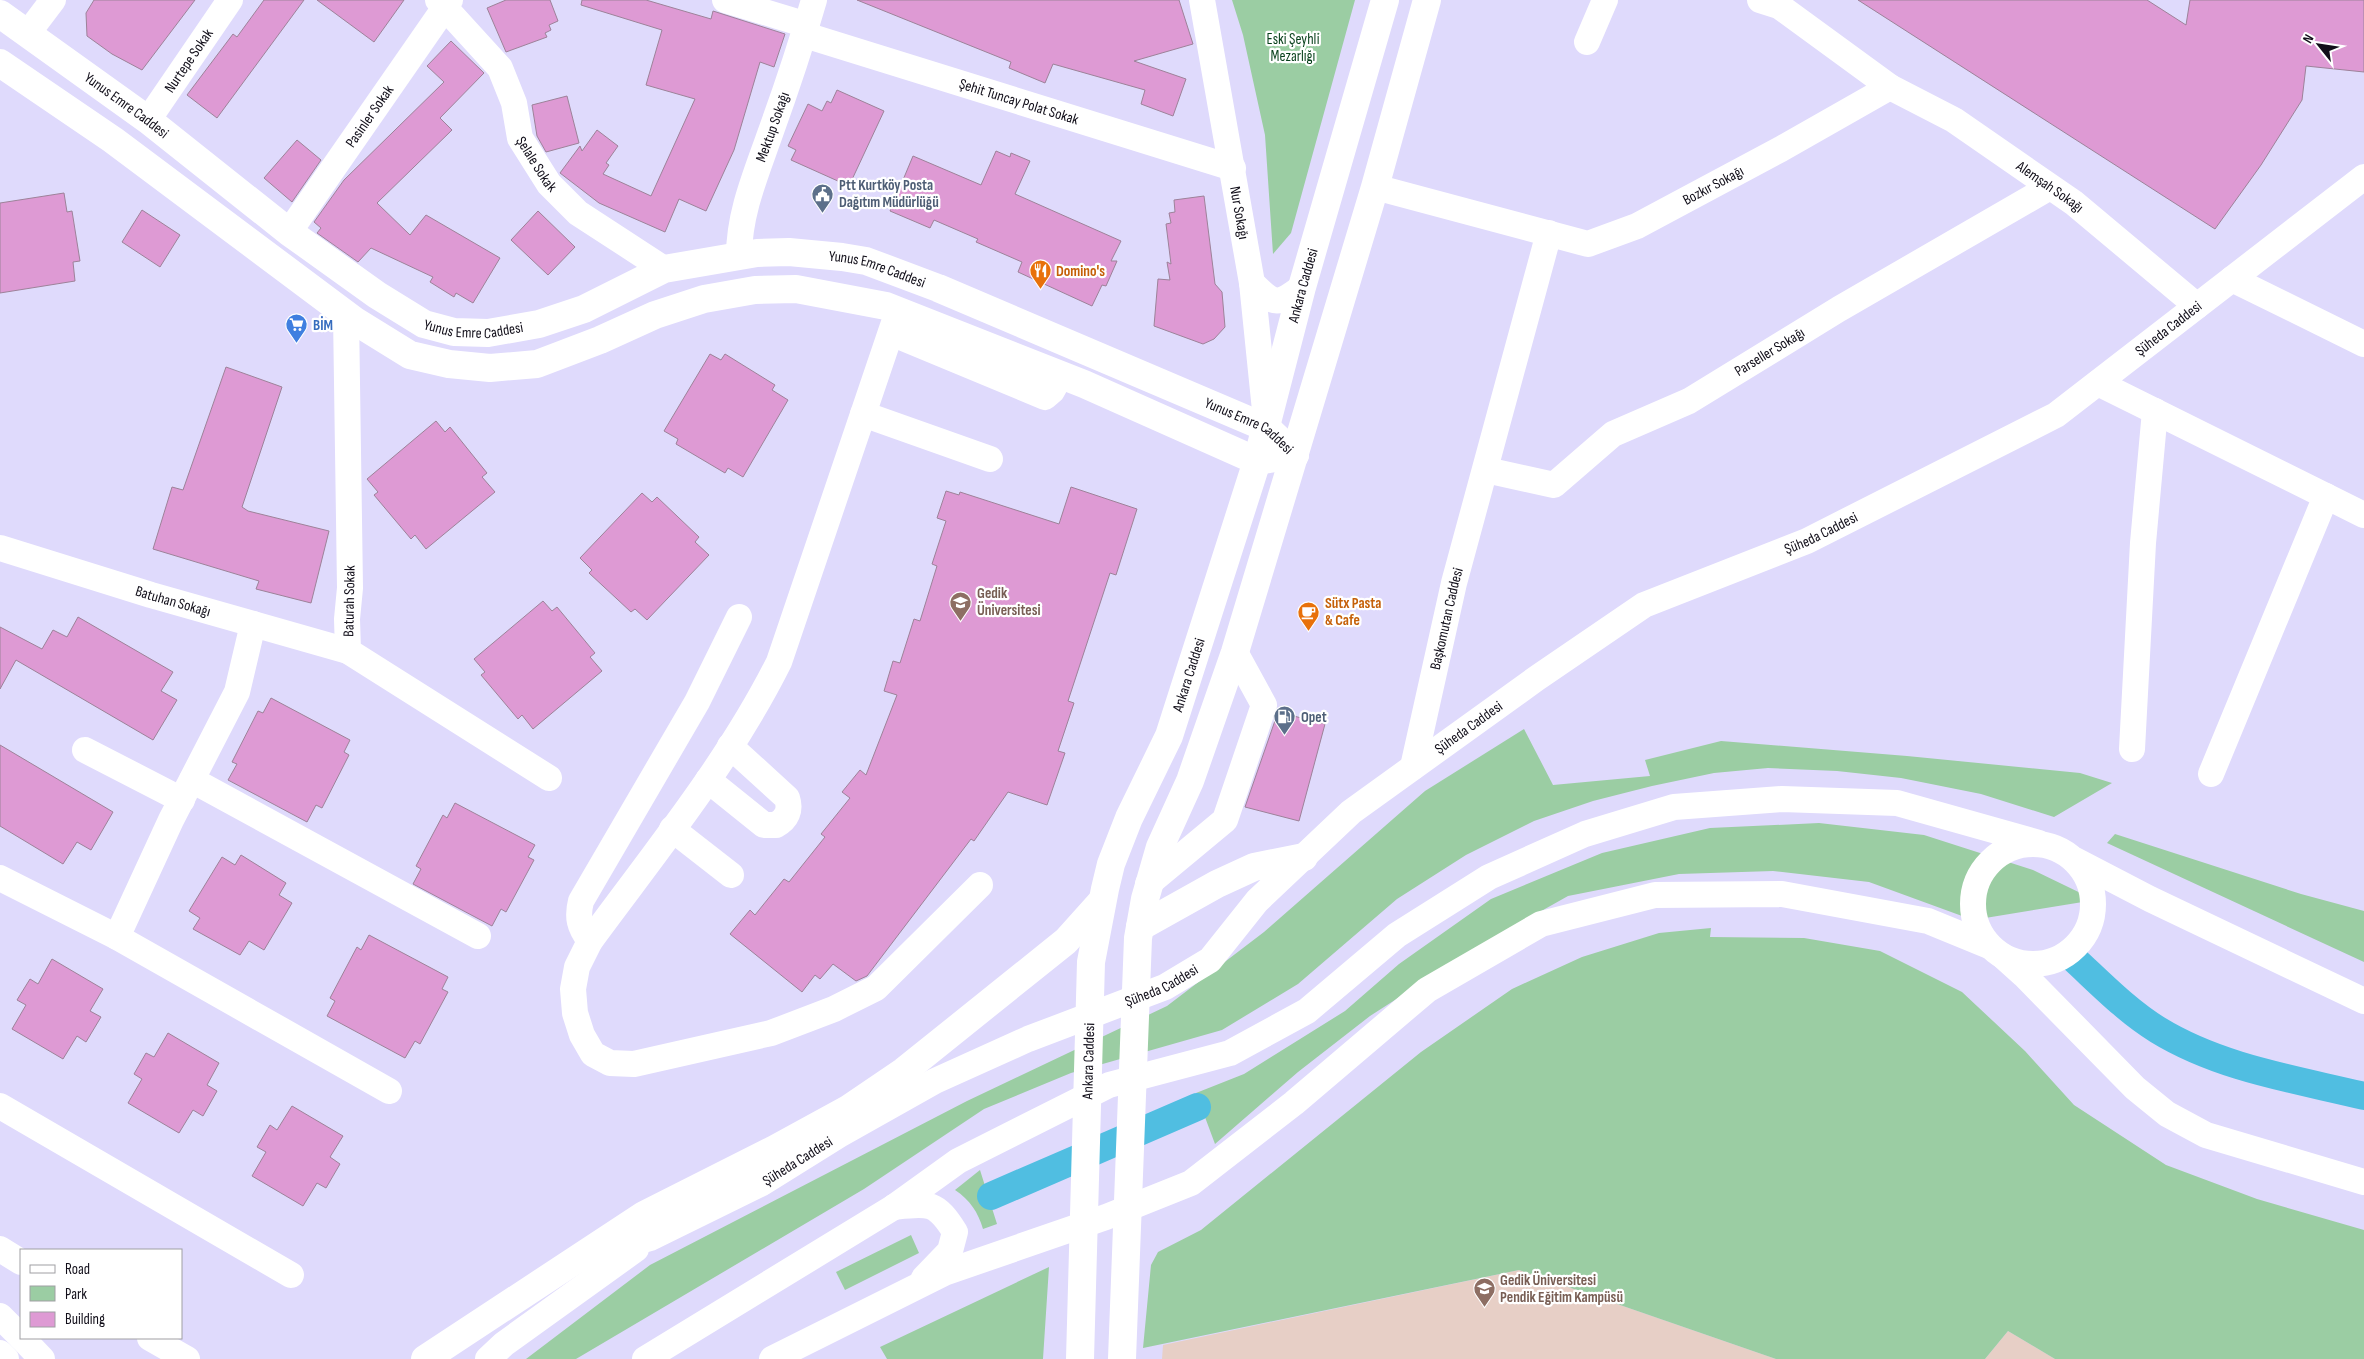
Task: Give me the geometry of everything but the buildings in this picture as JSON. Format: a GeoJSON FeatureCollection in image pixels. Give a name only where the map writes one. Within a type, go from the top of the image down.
{"type":"FeatureCollection","features":[{"type":"Feature","properties":{"kind":"main road","name":"Ankara Caddesi"},"geometry":{"type":"LineString","coordinates":[[1080,1353],[1091,962],[1102,901],[1111,864],[1169,736],[1267,428],[1302,287],[1385,0]]}},
{"type":"Feature","properties":{"kind":"main road"},"geometry":{"type":"LineString","coordinates":[[1122,1359],[1138,957],[1140,927],[1148,884],[1160,847],[1190,780],[1234,652],[1375,187],[1428,0]]}},
{"type":"Feature","properties":{"kind":"main road","name":"Yunus Emre Caddesi"},"geometry":{"type":"LineString","coordinates":[[0,14],[148,120],[289,232],[377,295],[424,324],[454,332],[488,333],[539,324],[584,308],[664,268],[757,253],[789,252],[866,261],[938,288],[1267,428],[1295,454]]}},
{"type":"Feature","properties":{"kind":"main road","name":"Yunus Emre Caddesi"},"geometry":{"type":"LineString","coordinates":[[0,63],[121,146],[346,314],[410,354],[449,364],[490,368],[537,364],[600,340],[655,315],[704,299],[755,290],[796,289],[886,306],[895,322],[1061,375],[1256,461],[1295,454]]}},
{"type":"Feature","properties":{"kind":"main road"},"geometry":{"type":"LineString","coordinates":[[1140,927],[1217,884],[1254,867],[1304,857]]}},
{"type":"Feature","properties":{"kind":"main road"},"geometry":{"type":"LineString","coordinates":[[424,1359],[572,1260],[644,1215],[773,1150],[848,1109],[904,1071],[1066,941],[1102,901]]}},
{"type":"Feature","properties":{"kind":"street"},"geometry":{"type":"LineString","coordinates":[[28,33],[53,0]]}},
{"type":"Feature","properties":{"kind":"street","name":"Nurtepe Sokak"},"geometry":{"type":"LineString","coordinates":[[148,120],[230,0]]}},
{"type":"Feature","properties":{"kind":"street","name":"Şehit Tuncay Polat Sokak"},"geometry":{"type":"LineString","coordinates":[[726,0],[806,30],[1233,168]]}},
{"type":"Feature","properties":{"kind":"street","name":"Mektup Sokağı"},"geometry":{"type":"LineString","coordinates":[[739,256],[739,238],[745,203],[806,30],[814,0]]}},
{"type":"Feature","properties":{"kind":"street","name":"Nur Sokağı"},"geometry":{"type":"LineString","coordinates":[[1202,0],[1252,283],[1267,428]]}},
{"type":"Feature","properties":{"kind":"street"},"geometry":{"type":"LineString","coordinates":[[1587,42],[1605,0]]}},
{"type":"Feature","properties":{"kind":"street"},"geometry":{"type":"LineString","coordinates":[[1760,0],[1779,6],[1890,87]]}},
{"type":"Feature","properties":{"kind":"street","name":"Pasinler Sokak"},"geometry":{"type":"LineString","coordinates":[[289,232],[445,3]]}},
{"type":"Feature","properties":{"kind":"street","name":"Şelale Sokak"},"geometry":{"type":"LineString","coordinates":[[445,3],[500,68],[514,103],[520,138],[549,184],[578,213],[664,268]]}},
{"type":"Feature","properties":{"kind":"street","name":"Bozkır Sokağı"},"geometry":{"type":"LineString","coordinates":[[1375,187],[1588,244],[1637,226],[1781,149],[1890,87]]}},
{"type":"Feature","properties":{"kind":"street","name":"Alemşah Sokağı"},"geometry":{"type":"LineString","coordinates":[[1890,87],[1954,120],[2074,203],[2197,306]]}},
{"type":"Feature","properties":{"kind":"street","name":"Şüheda Caddesi"},"geometry":{"type":"LineString","coordinates":[[572,1260],[650,1238],[762,1184],[839,1135],[935,1081],[1028,1039],[1174,983],[1210,960],[1257,901],[1351,812],[1537,678],[1644,604],[1807,541],[2056,415],[2364,177]]}},
{"type":"Feature","properties":{"kind":"street","name":"Parseller Sokağı"},"geometry":{"type":"LineString","coordinates":[[1486,470],[1554,485],[1612,434],[1689,401],[1839,309],[2050,187]]}},
{"type":"Feature","properties":{"kind":"street","name":"Başkomutan Caddesi"},"geometry":{"type":"LineString","coordinates":[[1414,767],[1454,582],[1549,233]]}},
{"type":"Feature","properties":{"kind":"street"},"geometry":{"type":"LineString","coordinates":[[2232,279],[2364,344]]}},
{"type":"Feature","properties":{"kind":"street"},"geometry":{"type":"LineString","coordinates":[[1252,283],[1267,298],[1275,302],[1284,301],[1302,287]]}},
{"type":"Feature","properties":{"kind":"street","name":"Baturah Sokak"},"geometry":{"type":"LineString","coordinates":[[346,314],[350,588],[347,619],[348,650],[549,778]]}},
{"type":"Feature","properties":{"kind":"street"},"geometry":{"type":"LineString","coordinates":[[895,322],[779,662],[759,701],[708,780],[590,940],[577,967],[573,989],[575,1012],[582,1035],[593,1054],[610,1063],[634,1064],[771,1033],[834,1009],[876,988],[980,885]]}},
{"type":"Feature","properties":{"kind":"street"},"geometry":{"type":"LineString","coordinates":[[2098,383],[2364,516]]}},
{"type":"Feature","properties":{"kind":"street"},"geometry":{"type":"LineString","coordinates":[[2132,750],[2143,543],[2155,411]]}},
{"type":"Feature","properties":{"kind":"street"},"geometry":{"type":"LineString","coordinates":[[863,414],[990,459]]}},
{"type":"Feature","properties":{"kind":"street"},"geometry":{"type":"LineString","coordinates":[[2210,774],[2326,496]]}},
{"type":"Feature","properties":{"kind":"street","name":"Batuhan Sokağı"},"geometry":{"type":"LineString","coordinates":[[0,548],[253,624],[348,650]]}},
{"type":"Feature","properties":{"kind":"street"},"geometry":{"type":"LineString","coordinates":[[590,940],[581,929],[578,911],[581,900],[698,702],[739,617]]}},
{"type":"Feature","properties":{"kind":"street"},"geometry":{"type":"LineString","coordinates":[[117,937],[187,790],[237,692],[253,624]]}},
{"type":"Feature","properties":{"kind":"street"},"geometry":{"type":"LineString","coordinates":[[1148,884],[1225,820],[1264,706],[1234,652]]}},
{"type":"Feature","properties":{"kind":"street"},"geometry":{"type":"LineString","coordinates":[[708,780],[764,825],[776,825],[786,818],[789,805],[787,798],[730,746]]}},
{"type":"Feature","properties":{"kind":"street"},"geometry":{"type":"LineString","coordinates":[[85,750],[187,790],[478,936]]}},
{"type":"Feature","properties":{"kind":"street"},"geometry":{"type":"LineString","coordinates":[[645,1359],[894,1207],[958,1161],[1109,1085],[1239,1049],[1307,1012],[1397,935],[1489,877],[1585,834],[1674,807],[1782,799],[1897,803],[2059,850],[2150,899],[2364,1001]]}},
{"type":"Feature","properties":{"kind":"street"},"geometry":{"type":"LineString","coordinates":[[672,829],[731,875]]}},
{"type":"Feature","properties":{"kind":"street"},"geometry":{"type":"LineString","coordinates":[[2039,843],[2012,848],[1999,854],[1984,868],[1975,887],[1972,908],[1977,929],[1997,952],[2135,1088],[2167,1114],[2206,1135],[2364,1182]]}},
{"type":"Feature","properties":{"kind":"street"},"geometry":{"type":"LineString","coordinates":[[772,1359],[944,1273],[1106,1218],[1191,1183],[1294,1103],[1427,990],[1541,924],[1655,895],[1782,894],[1928,921],[2022,964],[2042,964],[2060,959],[2076,947],[2087,932],[2093,913],[2093,894],[2087,876],[2075,860]]}},
{"type":"Feature","properties":{"kind":"street"},"geometry":{"type":"LineString","coordinates":[[0,878],[117,937],[389,1091]]}},
{"type":"Feature","properties":{"kind":"street"},"geometry":{"type":"LineString","coordinates":[[0,1106],[291,1275]]}},
{"type":"Feature","properties":{"kind":"street"},"geometry":{"type":"LineString","coordinates":[[894,1207],[925,1204],[944,1214],[955,1232],[950,1251],[915,1288]]}},
{"type":"Feature","properties":{"kind":"street"},"geometry":{"type":"LineString","coordinates":[[488,1359],[504,1344],[650,1238]]}},
{"type":"Feature","properties":{"kind":"street"},"geometry":{"type":"LineString","coordinates":[[0,1249],[20,1261]]}},
{"type":"Feature","properties":{"kind":"street"},"geometry":{"type":"LineString","coordinates":[[1,1317],[20,1336]]}},
{"type":"Feature","properties":{"kind":"street"},"geometry":{"type":"LineString","coordinates":[[23,1339],[42,1359]]}},
{"type":"Feature","properties":{"kind":"street"},"geometry":{"type":"LineString","coordinates":[[152,1339],[187,1359]]}},
{"type":"Feature","properties":{"kind":"street"},"geometry":{"type":"LineString","coordinates":[[0,1353],[6,1359]]}},
{"type":"Feature","properties":{"kind":"shaded area","name":"Gedik Üniversitesi Pendik Eğitim Kampüsü"},"geometry":{"type":"Polygon","coordinates":[[[1519,1270],[1776,1359],[1162,1359],[1163,1345],[1519,1270]]]}},
{"type":"Feature","properties":{"kind":"shaded area"},"geometry":{"type":"Polygon","coordinates":[[[2008,1331],[2055,1359],[1985,1359],[2008,1331]]]}},
{"type":"Feature","properties":{"kind":"green space","name":"Eski Şeyhli Mezarlığı"},"geometry":{"type":"Polygon","coordinates":[[[1232,0],[1355,0],[1291,233],[1273,254],[1265,135],[1243,35],[1232,0]]]}},
{"type":"Feature","properties":{"kind":"green space"},"geometry":{"type":"Polygon","coordinates":[[[1524,729],[1553,785],[1650,776],[1645,760],[1721,741],[1907,756],[2080,773],[2112,783],[2054,817],[1981,794],[1901,778],[1837,771],[1768,768],[1714,773],[1652,786],[1593,801],[1534,821],[1466,855],[1397,899],[1298,984],[1222,1030],[1071,1073],[984,1109],[864,1189],[576,1359],[526,1359],[650,1265],[967,1101],[1167,1006],[1264,932],[1425,791],[1524,729]]]}},
{"type":"Feature","properties":{"kind":"green space"},"geometry":{"type":"Polygon","coordinates":[[[1819,823],[1924,835],[2033,870],[2095,900],[1973,920],[1869,882],[1773,871],[1679,874],[1568,896],[1479,946],[1370,1016],[1298,1072],[1215,1144],[1196,1093],[1244,1074],[1345,1011],[1399,964],[1491,899],[1602,853],[1710,828],[1819,823]]]}},
{"type":"Feature","properties":{"kind":"green space"},"geometry":{"type":"Polygon","coordinates":[[[2115,834],[2301,894],[2364,911],[2364,962],[2107,843],[2115,834]]]}},
{"type":"Feature","properties":{"kind":"green space"},"geometry":{"type":"Polygon","coordinates":[[[1711,928],[1710,937],[1804,938],[1880,951],[1962,992],[2025,1051],[2074,1105],[2166,1165],[2257,1199],[2364,1230],[2364,1359],[2055,1359],[2008,1331],[1985,1359],[1776,1359],[1519,1270],[1143,1348],[1151,1265],[1158,1252],[1201,1230],[1421,1052],[1512,989],[1582,957],[1659,933],[1711,928]]]}},
{"type":"Feature","properties":{"kind":"green space"},"geometry":{"type":"Polygon","coordinates":[[[980,1170],[997,1224],[983,1229],[973,1207],[955,1190],[980,1170]]]}},
{"type":"Feature","properties":{"kind":"green space"},"geometry":{"type":"Polygon","coordinates":[[[911,1235],[919,1253],[845,1290],[836,1272],[911,1235]]]}},
{"type":"Feature","properties":{"kind":"green space"},"geometry":{"type":"Polygon","coordinates":[[[1049,1267],[1043,1359],[887,1359],[880,1347],[1049,1267]]]}},
{"type":"Feature","properties":{"kind":"waterway"},"geometry":{"type":"LineString","coordinates":[[2074,959],[2135,1014],[2158,1030],[2182,1043],[2206,1054],[2258,1071],[2364,1096]]}},
{"type":"Feature","properties":{"kind":"waterway"},"geometry":{"type":"LineString","coordinates":[[991,1196],[1197,1107]]}},
{"type":"Feature","properties":{"kind":"place","name":"Ptt Kurtköy Posta Dağıtım Müdürlüğü"},"geometry":{"type":"Point","coordinates":[823,213]}},
{"type":"Feature","properties":{"kind":"place","name":"Domino's"},"geometry":{"type":"Point","coordinates":[1040,290]}},
{"type":"Feature","properties":{"kind":"place","name":"BİM"},"geometry":{"type":"Point","coordinates":[297,344]}},
{"type":"Feature","properties":{"kind":"place","name":"Gedik Üniversitesi"},"geometry":{"type":"Point","coordinates":[961,621]}},
{"type":"Feature","properties":{"kind":"place","name":"Sütx Pasta & Cafe"},"geometry":{"type":"Point","coordinates":[1309,631]}},
{"type":"Feature","properties":{"kind":"place","name":"Opet"},"geometry":{"type":"Point","coordinates":[1285,736]}},
{"type":"Feature","properties":{"kind":"place","name":"Gedik Üniversitesi Pendik Eğitim Kampüsü"},"geometry":{"type":"Point","coordinates":[1484,1308]}}]}
